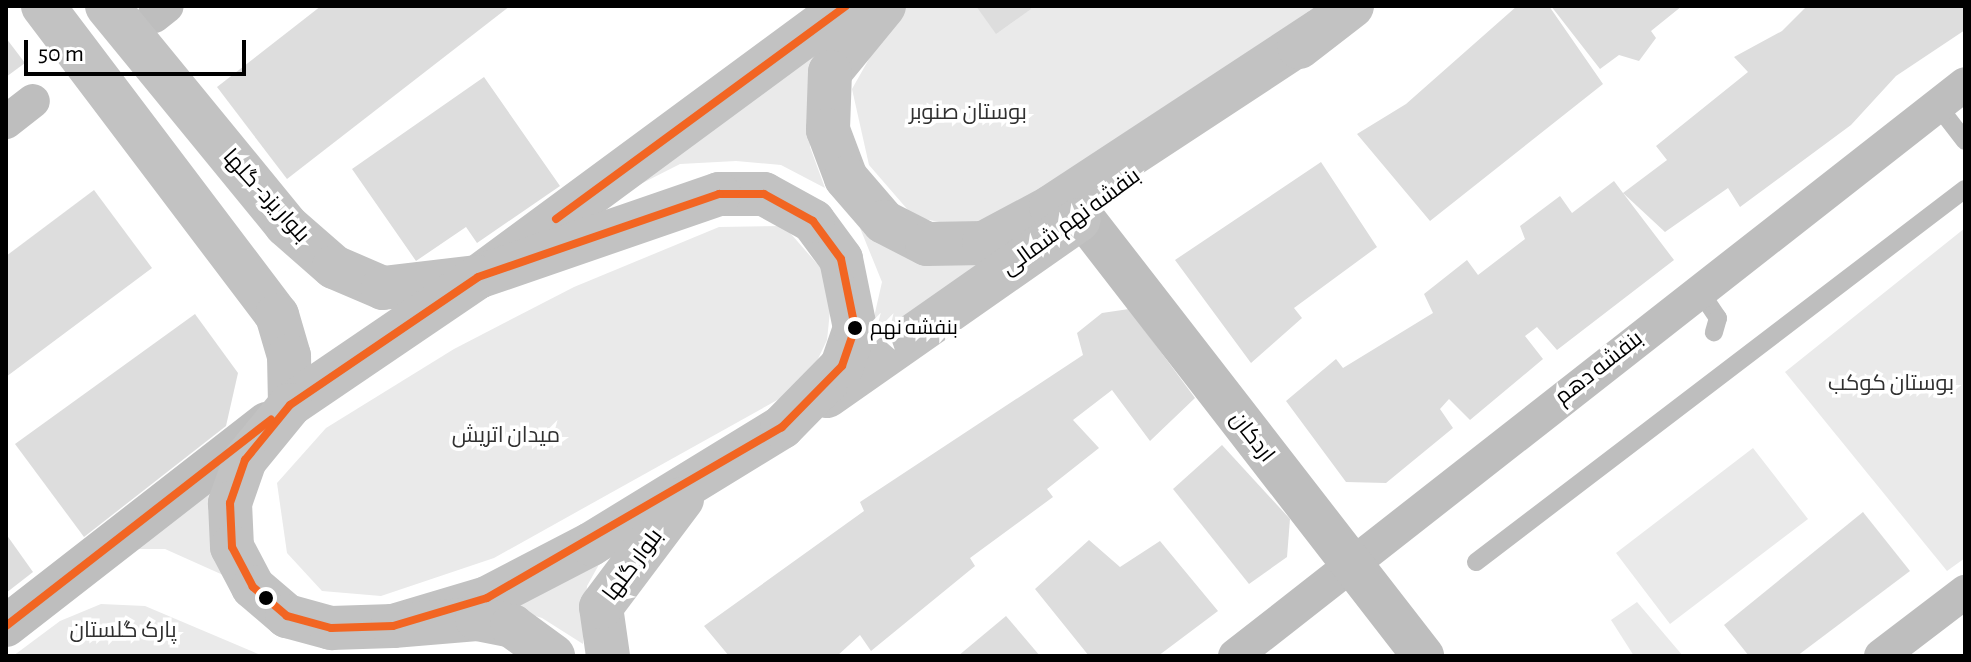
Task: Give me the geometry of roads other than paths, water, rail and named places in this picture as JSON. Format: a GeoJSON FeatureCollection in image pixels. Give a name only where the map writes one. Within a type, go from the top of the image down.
{"type":"FeatureCollection","features":[{"type":"Feature","properties":{"kind":"main road"},"geometry":{"type":"LineString","coordinates":[[43,6],[277,315],[289,356],[290,405]]}},
{"type":"Feature","properties":{"kind":"main road","name":"بلوار یزد- گلها"},"geometry":{"type":"LineString","coordinates":[[107,6],[286,225],[334,267],[383,288],[478,277]]}},
{"type":"Feature","properties":{"kind":"main road"},"geometry":{"type":"LineString","coordinates":[[553,656],[512,626],[477,619],[331,628],[287,616],[253,587],[232,547],[230,503],[245,460],[290,405],[478,277],[846,6]]}},
{"type":"Feature","properties":{"kind":"main road"},"geometry":{"type":"LineString","coordinates":[[884,6],[830,72],[828,130],[846,178],[884,222],[927,244],[984,243],[1051,207],[1336,18]]}},
{"type":"Feature","properties":{"kind":"main road","name":"بنفشه نهم شمالی"},"geometry":{"type":"LineString","coordinates":[[782,427],[1082,216],[1336,18]]}},
{"type":"Feature","properties":{"kind":"main road"},"geometry":{"type":"LineString","coordinates":[[393,626],[487,598],[696,481],[782,427],[842,366],[855,328],[841,259],[813,221],[764,194],[719,194],[478,277]]}},
{"type":"Feature","properties":{"kind":"main road","name":"بلوار گلها"},"geometry":{"type":"LineString","coordinates":[[608,656],[601,607],[696,481]]}},
{"type":"Feature","properties":{"kind":"street","name":"بنفشه دهم"},"geometry":{"type":"LineString","coordinates":[[1235,656],[1349,563],[1965,84]]}},
{"type":"Feature","properties":{"kind":"street"},"geometry":{"type":"LineString","coordinates":[[6,122],[33,101]]}},
{"type":"Feature","properties":{"kind":"street","name":"اردکان"},"geometry":{"type":"LineString","coordinates":[[1082,216],[1423,656]]}},
{"type":"Feature","properties":{"kind":"street"},"geometry":{"type":"LineString","coordinates":[[6,626],[290,405]]}},
{"type":"Feature","properties":{"kind":"street"},"geometry":{"type":"LineString","coordinates":[[1881,656],[1965,592]]}},
{"type":"Feature","properties":{"kind":"lane"},"geometry":{"type":"LineString","coordinates":[[1938,106],[1965,141]]}},
{"type":"Feature","properties":{"kind":"lane"},"geometry":{"type":"LineString","coordinates":[[1476,562],[1965,189]]}},
{"type":"Feature","properties":{"kind":"lane"},"geometry":{"type":"LineString","coordinates":[[1699,290],[1718,318],[1714,332]]}},
{"type":"Feature","properties":{"kind":"place","name":"بنفشه نهم"},"geometry":{"type":"Point","coordinates":[855,328]}},
{"type":"Feature","properties":{"kind":"park label","name":"بوستان صنوبر"},"geometry":{"type":"Point","coordinates":[968,113]}},
{"type":"Feature","properties":{"kind":"park label","name":"بوستان کوکب"},"geometry":{"type":"Point","coordinates":[1891,384]}},
{"type":"Feature","properties":{"kind":"park label","name":"میدان اتریش"},"geometry":{"type":"Point","coordinates":[506,436]}},
{"type":"Feature","properties":{"kind":"park label","name":"پارک گلستان"},"geometry":{"type":"Point","coordinates":[123,631]}}]}
